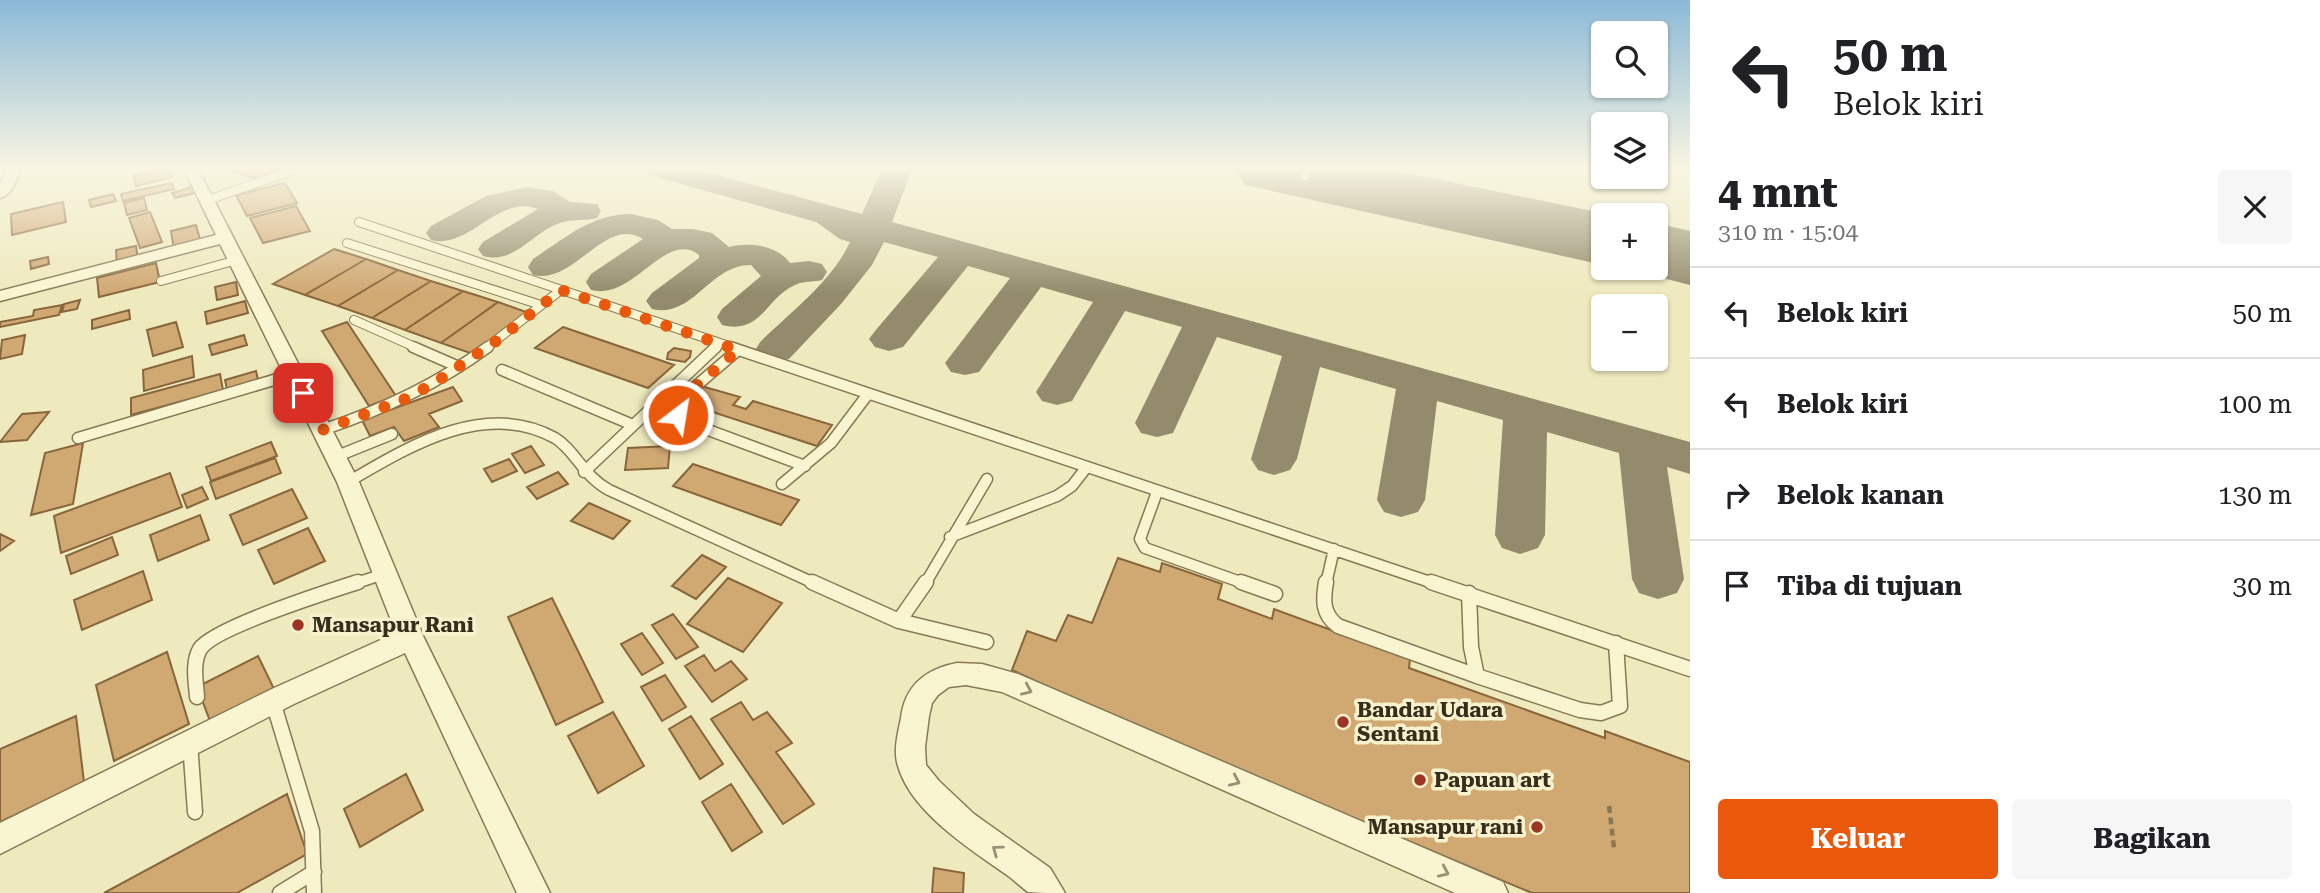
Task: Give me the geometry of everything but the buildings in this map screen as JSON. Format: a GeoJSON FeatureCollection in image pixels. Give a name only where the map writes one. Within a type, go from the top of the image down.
{"type":"FeatureCollection","features":[{"type":"Feature","properties":{"kind":"street"},"geometry":{"type":"LineString","coordinates":[[211,211],[228,237],[348,482],[411,638],[534,893]]}},
{"type":"Feature","properties":{"kind":"street"},"geometry":{"type":"LineString","coordinates":[[3,298],[228,237]]}},
{"type":"Feature","properties":{"kind":"street"},"geometry":{"type":"LineString","coordinates":[[0,839],[273,702],[411,638]]}},
{"type":"Feature","properties":{"kind":"street"},"geometry":{"type":"LineString","coordinates":[[1049,893],[1039,878],[992,846],[955,816],[913,770],[911,753],[915,713],[924,690],[937,680],[961,672],[980,673],[1008,682],[1492,893]]}},
{"type":"Feature","properties":{"kind":"lane"},"geometry":{"type":"LineString","coordinates":[[359,222],[1157,492],[1690,668]]}},
{"type":"Feature","properties":{"kind":"lane"},"geometry":{"type":"LineString","coordinates":[[347,243],[541,305]]}},
{"type":"Feature","properties":{"kind":"lane"},"geometry":{"type":"LineString","coordinates":[[161,281],[237,260]]}},
{"type":"Feature","properties":{"kind":"lane"},"geometry":{"type":"LineString","coordinates":[[322,430],[401,401],[459,367],[561,290]]}},
{"type":"Feature","properties":{"kind":"lane"},"geometry":{"type":"LineString","coordinates":[[354,320],[459,367]]}},
{"type":"Feature","properties":{"kind":"lane"},"geometry":{"type":"LineString","coordinates":[[584,472],[719,344]]}},
{"type":"Feature","properties":{"kind":"lane"},"geometry":{"type":"LineString","coordinates":[[738,350],[682,398],[677,406],[678,415],[684,421],[805,466]]}},
{"type":"Feature","properties":{"kind":"lane"},"geometry":{"type":"LineString","coordinates":[[502,370],[633,425]]}},
{"type":"Feature","properties":{"kind":"lane"},"geometry":{"type":"LineString","coordinates":[[78,438],[294,374]]}},
{"type":"Feature","properties":{"kind":"lane"},"geometry":{"type":"LineString","coordinates":[[782,484],[831,443],[868,394]]}},
{"type":"Feature","properties":{"kind":"lane"},"geometry":{"type":"LineString","coordinates":[[348,482],[425,442],[473,425],[492,422],[514,425],[554,438],[584,472],[617,495],[899,621],[986,642]]}},
{"type":"Feature","properties":{"kind":"lane"},"geometry":{"type":"LineString","coordinates":[[335,457],[392,434]]}},
{"type":"Feature","properties":{"kind":"lane"},"geometry":{"type":"LineString","coordinates":[[950,537],[1057,496],[1072,486],[1086,467]]}},
{"type":"Feature","properties":{"kind":"lane"},"geometry":{"type":"LineString","coordinates":[[899,621],[919,594],[950,537],[987,479]]}},
{"type":"Feature","properties":{"kind":"lane"},"geometry":{"type":"LineString","coordinates":[[1157,492],[1140,539],[1145,548],[1275,594]]}},
{"type":"Feature","properties":{"kind":"lane"},"geometry":{"type":"LineString","coordinates":[[1334,549],[1323,606],[1326,615],[1337,625],[1352,634],[1477,676],[1595,713],[1609,713],[1620,706],[1616,643]]}},
{"type":"Feature","properties":{"kind":"lane"},"geometry":{"type":"LineString","coordinates":[[197,697],[195,656],[201,644],[313,596],[384,575]]}},
{"type":"Feature","properties":{"kind":"lane"},"geometry":{"type":"LineString","coordinates":[[1469,593],[1471,647],[1477,676]]}},
{"type":"Feature","properties":{"kind":"lane"},"geometry":{"type":"LineString","coordinates":[[273,702],[312,831],[314,893]]}},
{"type":"Feature","properties":{"kind":"lane"},"geometry":{"type":"LineString","coordinates":[[190,743],[195,813]]}},
{"type":"Feature","properties":{"kind":"lane"},"geometry":{"type":"LineString","coordinates":[[280,893],[314,872]]}},
{"type":"Feature","properties":{"kind":"path"},"geometry":{"type":"LineString","coordinates":[[1609,806],[1614,848]]}},
{"type":"Feature","properties":{"kind":"taxiway"},"geometry":{"type":"LineString","coordinates":[[443,233],[482,211]]}},
{"type":"Feature","properties":{"kind":"taxiway"},"geometry":{"type":"LineString","coordinates":[[554,213],[585,211]]}},
{"type":"Feature","properties":{"kind":"taxiway"},"geometry":{"type":"LineString","coordinates":[[812,211],[828,215]]}},
{"type":"Feature","properties":{"kind":"taxiway"},"geometry":{"type":"LineString","coordinates":[[873,228],[880,211]]}},
{"type":"Feature","properties":{"kind":"taxiway"},"geometry":{"type":"LineString","coordinates":[[495,249],[554,213]]}},
{"type":"Feature","properties":{"kind":"taxiway"},"geometry":{"type":"LineString","coordinates":[[828,215],[873,228]]}},
{"type":"Feature","properties":{"kind":"taxiway"},"geometry":{"type":"LineString","coordinates":[[828,215],[852,232]]}},
{"type":"Feature","properties":{"kind":"taxiway"},"geometry":{"type":"LineString","coordinates":[[546,267],[592,235],[615,225],[646,227],[653,230],[663,241]]}},
{"type":"Feature","properties":{"kind":"taxiway"},"geometry":{"type":"LineString","coordinates":[[775,350],[828,296],[860,258],[873,228]]}},
{"type":"Feature","properties":{"kind":"taxiway"},"geometry":{"type":"LineString","coordinates":[[873,228],[961,252]]}},
{"type":"Feature","properties":{"kind":"taxiway"},"geometry":{"type":"LineString","coordinates":[[604,282],[663,241]]}},
{"type":"Feature","properties":{"kind":"taxiway"},"geometry":{"type":"LineString","coordinates":[[663,241],[700,241],[717,254],[716,263]]}},
{"type":"Feature","properties":{"kind":"taxiway"},"geometry":{"type":"LineString","coordinates":[[889,339],[961,252]]}},
{"type":"Feature","properties":{"kind":"taxiway"},"geometry":{"type":"LineString","coordinates":[[961,252],[1033,273]]}},
{"type":"Feature","properties":{"kind":"taxiway"},"geometry":{"type":"LineString","coordinates":[[665,301],[711,266],[737,255],[750,254],[763,258],[774,266],[780,278]]}},
{"type":"Feature","properties":{"kind":"taxiway"},"geometry":{"type":"LineString","coordinates":[[780,278],[788,274],[809,272]]}},
{"type":"Feature","properties":{"kind":"taxiway"},"geometry":{"type":"LineString","coordinates":[[965,363],[1033,273]]}},
{"type":"Feature","properties":{"kind":"taxiway"},"geometry":{"type":"LineString","coordinates":[[1033,273],[1205,321]]}},
{"type":"Feature","properties":{"kind":"taxiway"},"geometry":{"type":"LineString","coordinates":[[736,317],[780,278]]}},
{"type":"Feature","properties":{"kind":"taxiway"},"geometry":{"type":"LineString","coordinates":[[1057,392],[1115,297]]}},
{"type":"Feature","properties":{"kind":"taxiway"},"geometry":{"type":"LineString","coordinates":[[1157,423],[1205,321]]}},
{"type":"Feature","properties":{"kind":"taxiway"},"geometry":{"type":"LineString","coordinates":[[1205,321],[1304,349]]}},
{"type":"Feature","properties":{"kind":"taxiway"},"geometry":{"type":"LineString","coordinates":[[1274,459],[1304,349]]}},
{"type":"Feature","properties":{"kind":"taxiway"},"geometry":{"type":"LineString","coordinates":[[1304,349],[1418,381]]}},
{"type":"Feature","properties":{"kind":"taxiway"},"geometry":{"type":"LineString","coordinates":[[1401,500],[1418,381]]}},
{"type":"Feature","properties":{"kind":"taxiway"},"geometry":{"type":"LineString","coordinates":[[1418,381],[1525,411]]}},
{"type":"Feature","properties":{"kind":"taxiway"},"geometry":{"type":"LineString","coordinates":[[1520,535],[1525,411]]}},
{"type":"Feature","properties":{"kind":"taxiway"},"geometry":{"type":"LineString","coordinates":[[1525,411],[1641,444]]}},
{"type":"Feature","properties":{"kind":"taxiway"},"geometry":{"type":"LineString","coordinates":[[1641,444],[1690,458]]}},
{"type":"Feature","properties":{"kind":"taxiway"},"geometry":{"type":"LineString","coordinates":[[1641,444],[1658,579]]}},
{"type":"Feature","properties":{"kind":"runway"},"geometry":{"type":"LineString","coordinates":[[1469,211],[1591,236]]}},
{"type":"Feature","properties":{"kind":"runway"},"geometry":{"type":"LineString","coordinates":[[1668,253],[1690,258]]}},
{"type":"Feature","properties":{"kind":"place","name":"Mansapur Rani"},"geometry":{"type":"Point","coordinates":[298,625]}},
{"type":"Feature","properties":{"kind":"place","name":"Bandar Udara Sentani"},"geometry":{"type":"Point","coordinates":[1343,722]}},
{"type":"Feature","properties":{"kind":"place","name":"Papuan art"},"geometry":{"type":"Point","coordinates":[1420,780]}},
{"type":"Feature","properties":{"kind":"place","name":"Mansapur rani"},"geometry":{"type":"Point","coordinates":[1537,827]}},
{"type":"Feature","properties":{"kind":"route"},"geometry":{"type":"LineString","coordinates":[[303,393],[322,430],[401,401],[459,367],[561,290],[738,350],[682,398],[677,406],[678,415]]}}]}
